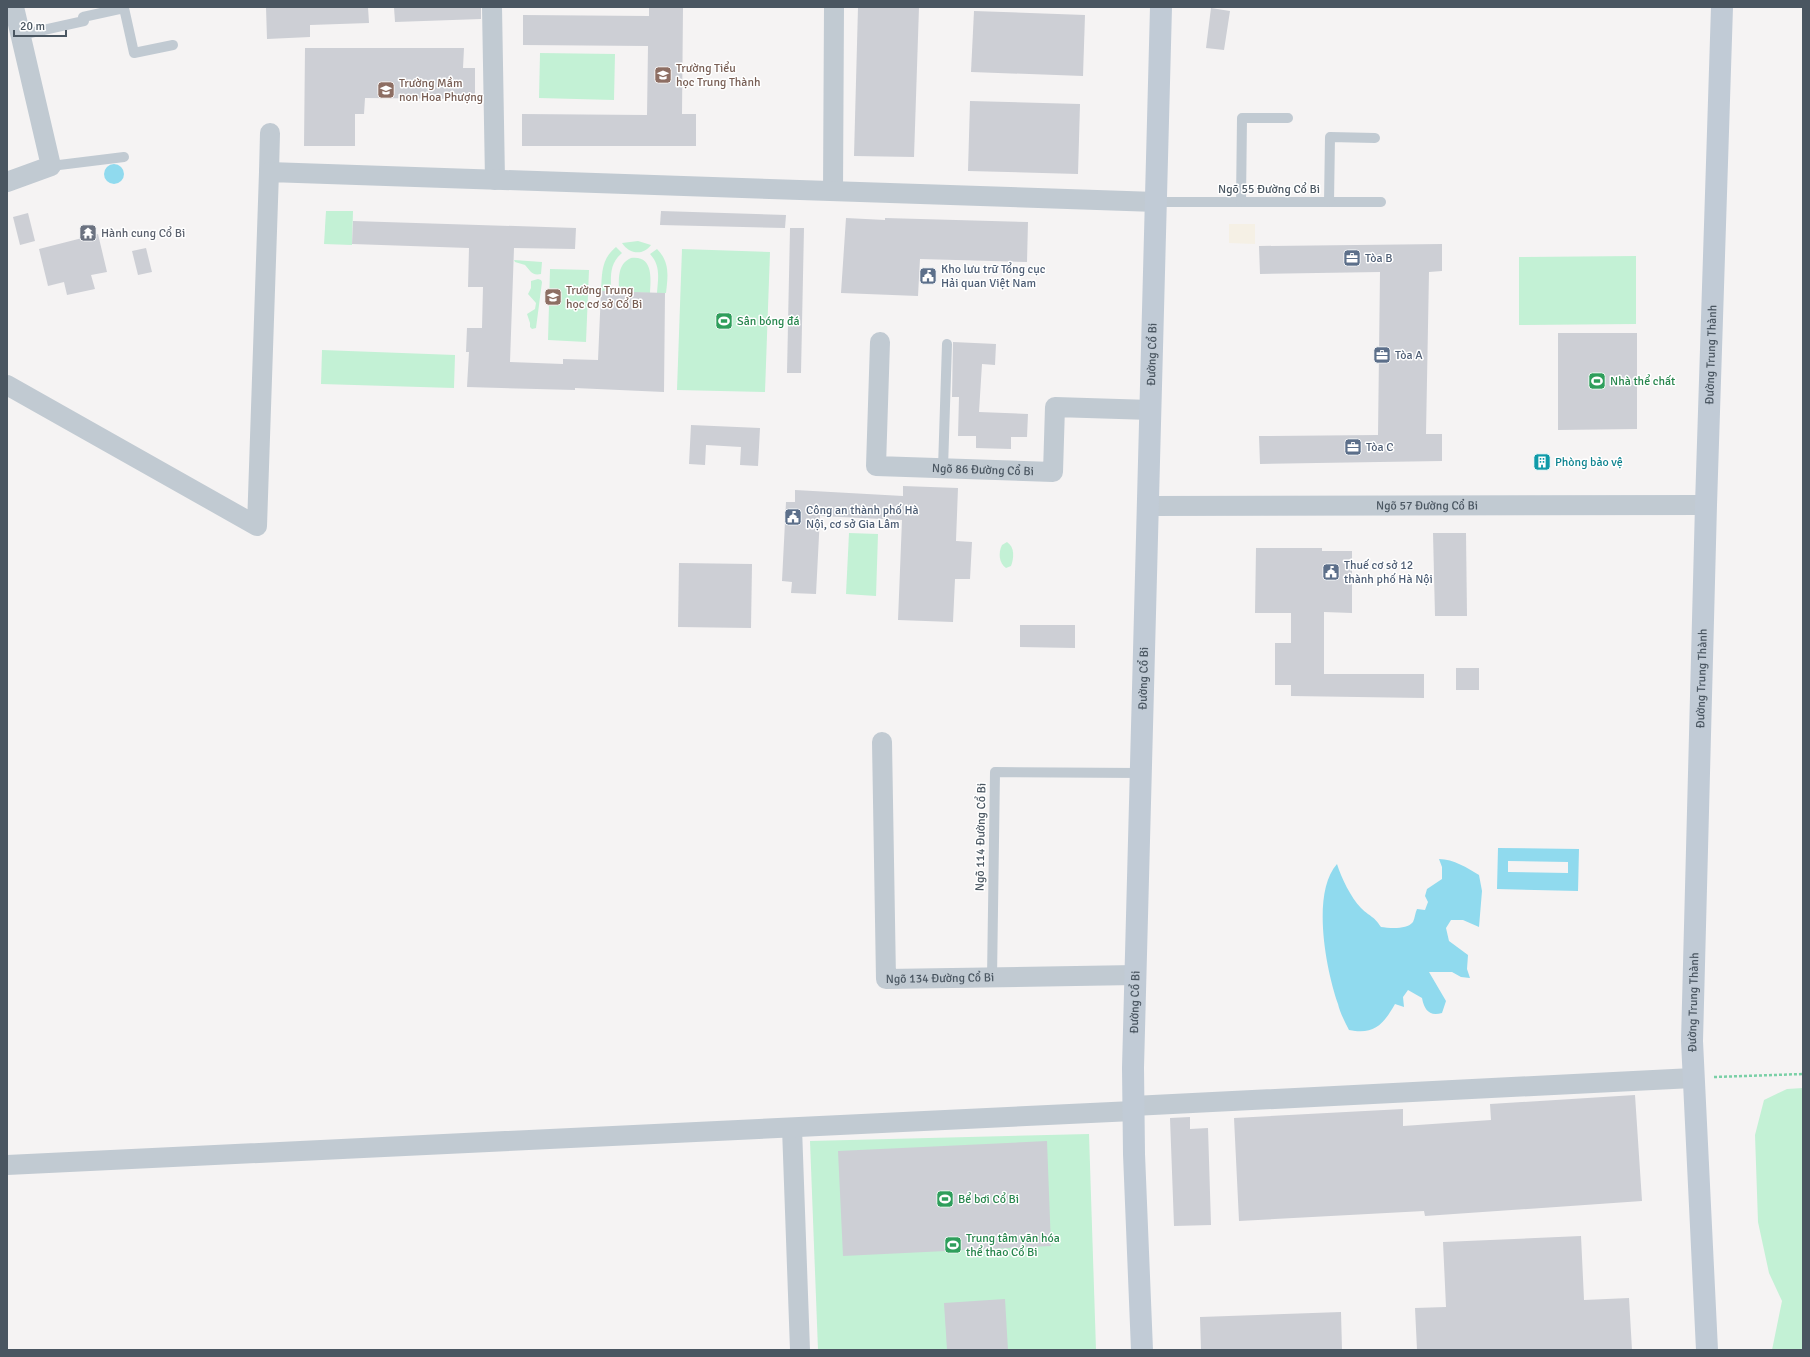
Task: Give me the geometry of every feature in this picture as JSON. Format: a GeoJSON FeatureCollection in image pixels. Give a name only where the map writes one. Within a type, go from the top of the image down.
{"type":"FeatureCollection","features":[{"type":"Feature","properties":{"kind":"main road","name":"Đường Cổ Bi"},"geometry":{"type":"LineString","coordinates":[[1142,1350],[1133,1109],[1162,7]]}},
{"type":"Feature","properties":{"kind":"main road","name":"Đường Trung Thành"},"geometry":{"type":"LineString","coordinates":[[1707,1350],[1692,1041],[1706,505],[1722,7]]}},
{"type":"Feature","properties":{"kind":"street"},"geometry":{"type":"LineString","coordinates":[[7,182],[51,166],[14,7]]}},
{"type":"Feature","properties":{"kind":"street"},"geometry":{"type":"LineString","coordinates":[[492,7],[495,180]]}},
{"type":"Feature","properties":{"kind":"street"},"geometry":{"type":"LineString","coordinates":[[833,191],[834,7]]}},
{"type":"Feature","properties":{"kind":"street"},"geometry":{"type":"LineString","coordinates":[[7,385],[258,526],[270,134]]}},
{"type":"Feature","properties":{"kind":"street"},"geometry":{"type":"LineString","coordinates":[[269,172],[1156,202]]}},
{"type":"Feature","properties":{"kind":"street","name":"Ngõ 86 Đường Cổ Bi"},"geometry":{"type":"LineString","coordinates":[[880,342],[876,466],[1053,472],[1055,407],[1151,410]]}},
{"type":"Feature","properties":{"kind":"street","name":"Ngõ 57 Đường Cổ Bi"},"geometry":{"type":"LineString","coordinates":[[1148,506],[1706,505]]}},
{"type":"Feature","properties":{"kind":"street","name":"Ngõ 134 Đường Cổ Bi"},"geometry":{"type":"LineString","coordinates":[[882,742],[886,979],[1136,975]]}},
{"type":"Feature","properties":{"kind":"street"},"geometry":{"type":"LineString","coordinates":[[7,1166],[792,1128],[1693,1078]]}},
{"type":"Feature","properties":{"kind":"street"},"geometry":{"type":"LineString","coordinates":[[792,1128],[800,1350]]}},
{"type":"Feature","properties":{"kind":"lane"},"geometry":{"type":"LineString","coordinates":[[21,35],[84,21],[83,17],[124,8],[134,53],[173,45]]}},
{"type":"Feature","properties":{"kind":"lane"},"geometry":{"type":"LineString","coordinates":[[1241,202],[1242,118],[1288,118]]}},
{"type":"Feature","properties":{"kind":"lane"},"geometry":{"type":"LineString","coordinates":[[1329,202],[1330,137],[1375,138]]}},
{"type":"Feature","properties":{"kind":"lane"},"geometry":{"type":"LineString","coordinates":[[51,166],[124,157]]}},
{"type":"Feature","properties":{"kind":"lane","name":"Ngõ 55 Đường Cổ Bi"},"geometry":{"type":"LineString","coordinates":[[1156,202],[1381,202]]}},
{"type":"Feature","properties":{"kind":"lane"},"geometry":{"type":"LineString","coordinates":[[943,468],[947,344]]}},
{"type":"Feature","properties":{"kind":"lane","name":"Ngõ 114 Đường Cổ Bi"},"geometry":{"type":"LineString","coordinates":[[992,978],[994,772],[1141,773]]}},
{"type":"Feature","properties":{"kind":"path"},"geometry":{"type":"LineString","coordinates":[[1693,1078],[1803,1074]]}},
{"type":"Feature","properties":{"kind":"green space"},"geometry":{"type":"Polygon","coordinates":[[[540,53],[615,54],[614,100],[539,98],[540,53]]]}},
{"type":"Feature","properties":{"kind":"green space"},"geometry":{"type":"Polygon","coordinates":[[[326,211],[353,211],[352,245],[324,244],[326,211]]]}},
{"type":"Feature","properties":{"kind":"green space"},"geometry":{"type":"Polygon","coordinates":[[[638,241],[651,245],[644,251],[636,252],[628,250],[622,243],[638,241]]]}},
{"type":"Feature","properties":{"kind":"green space"},"geometry":{"type":"Polygon","coordinates":[[[616,247],[622,253],[615,261],[613,266],[611,276],[611,292],[601,291],[603,267],[607,257],[616,247]]]}},
{"type":"Feature","properties":{"kind":"green space"},"geometry":{"type":"Polygon","coordinates":[[[657,249],[666,264],[666,293],[657,293],[657,268],[654,259],[650,254],[657,249]]]}},
{"type":"Feature","properties":{"kind":"green space","name":"Sân bóng đá"},"geometry":{"type":"Polygon","coordinates":[[[682,249],[770,252],[765,392],[677,390],[682,249]]]}},
{"type":"Feature","properties":{"kind":"green space"},"geometry":{"type":"Polygon","coordinates":[[[1636,256],[1636,324],[1519,325],[1519,257],[1636,256]]]}},
{"type":"Feature","properties":{"kind":"green space"},"geometry":{"type":"Polygon","coordinates":[[[631,258],[638,258],[647,264],[651,281],[650,293],[619,292],[619,277],[621,268],[626,261],[631,258]]]}},
{"type":"Feature","properties":{"kind":"green space"},"geometry":{"type":"Polygon","coordinates":[[[514,260],[542,262],[541,274],[533,273],[525,265],[515,262],[514,260]]]}},
{"type":"Feature","properties":{"kind":"green space"},"geometry":{"type":"Polygon","coordinates":[[[550,269],[589,270],[586,342],[548,340],[550,269]]]}},
{"type":"Feature","properties":{"kind":"green space"},"geometry":{"type":"Polygon","coordinates":[[[538,279],[542,282],[536,328],[532,329],[530,327],[527,314],[535,309],[536,303],[528,294],[531,288],[531,281],[538,279]]]}},
{"type":"Feature","properties":{"kind":"green space"},"geometry":{"type":"Polygon","coordinates":[[[322,350],[455,355],[454,388],[321,384],[322,350]]]}},
{"type":"Feature","properties":{"kind":"green space"},"geometry":{"type":"Polygon","coordinates":[[[849,533],[878,534],[876,596],[846,594],[849,533]]]}},
{"type":"Feature","properties":{"kind":"green space"},"geometry":{"type":"Polygon","coordinates":[[[1007,542],[1013,550],[1013,560],[1011,566],[1006,568],[1001,561],[1000,554],[1002,545],[1007,542]]]}},
{"type":"Feature","properties":{"kind":"green space"},"geometry":{"type":"Polygon","coordinates":[[[1803,1088],[1803,1350],[1772,1350],[1782,1301],[1769,1273],[1758,1222],[1755,1135],[1764,1100],[1787,1089],[1803,1088]]]}},
{"type":"Feature","properties":{"kind":"green space","name":"Trung tâm văn hóa thể thao Cổ Bi"},"geometry":{"type":"Polygon","coordinates":[[[1089,1134],[1096,1350],[818,1350],[810,1141],[1089,1134]]]}},
{"type":"Feature","properties":{"kind":"sand"},"geometry":{"type":"Polygon","coordinates":[[[1229,224],[1255,224],[1255,244],[1229,243],[1229,224]]]}},
{"type":"Feature","properties":{"kind":"water"},"geometry":{"type":"Polygon","coordinates":[[[110,164],[118,164],[124,170],[124,178],[118,184],[110,184],[104,178],[104,170],[110,164]]]}},
{"type":"Feature","properties":{"kind":"water"},"geometry":{"type":"Polygon","coordinates":[[[1498,848],[1579,849],[1578,891],[1497,889],[1498,848]],[[1508,861],[1508,872],[1568,873],[1568,862],[1508,861]]]}},
{"type":"Feature","properties":{"kind":"water"},"geometry":{"type":"Polygon","coordinates":[[[1439,859],[1455,862],[1479,875],[1482,891],[1479,927],[1463,920],[1451,920],[1446,928],[1449,941],[1468,955],[1467,969],[1470,978],[1461,977],[1452,972],[1429,972],[1446,1001],[1442,1013],[1430,1013],[1424,1006],[1422,998],[1408,990],[1403,997],[1404,1007],[1395,1004],[1386,1018],[1377,1027],[1365,1031],[1349,1030],[1340,1011],[1333,989],[1323,932],[1324,893],[1329,877],[1337,864],[1347,887],[1361,908],[1374,918],[1381,927],[1402,927],[1410,925],[1413,922],[1417,909],[1425,910],[1428,902],[1425,896],[1427,889],[1442,879],[1442,867],[1439,859]]]}},
{"type":"Feature","properties":{"kind":"building"},"geometry":{"type":"Polygon","coordinates":[[[266,7],[368,7],[369,23],[310,25],[310,37],[267,39],[266,7]]]}},
{"type":"Feature","properties":{"kind":"building"},"geometry":{"type":"Polygon","coordinates":[[[394,7],[481,7],[481,19],[395,22],[394,7]]]}},
{"type":"Feature","properties":{"kind":"building"},"geometry":{"type":"Polygon","coordinates":[[[649,7],[683,7],[682,114],[696,114],[696,146],[522,146],[522,114],[647,115],[648,46],[523,45],[523,15],[649,16],[649,7]]]}},
{"type":"Feature","properties":{"kind":"building"},"geometry":{"type":"Polygon","coordinates":[[[858,7],[919,7],[914,157],[854,156],[858,7]]]}},
{"type":"Feature","properties":{"kind":"building"},"geometry":{"type":"Polygon","coordinates":[[[1211,8],[1230,11],[1224,50],[1206,48],[1211,8]]]}},
{"type":"Feature","properties":{"kind":"building"},"geometry":{"type":"Polygon","coordinates":[[[974,11],[1085,15],[1083,76],[971,72],[974,11]]]}},
{"type":"Feature","properties":{"kind":"building"},"geometry":{"type":"Polygon","coordinates":[[[305,48],[464,48],[463,68],[475,68],[475,99],[365,98],[364,114],[355,114],[355,146],[304,146],[305,48]]]}},
{"type":"Feature","properties":{"kind":"building"},"geometry":{"type":"Polygon","coordinates":[[[970,101],[1080,104],[1078,174],[968,171],[970,101]]]}},
{"type":"Feature","properties":{"kind":"building"},"geometry":{"type":"Polygon","coordinates":[[[661,211],[786,215],[785,228],[660,225],[661,211]]]}},
{"type":"Feature","properties":{"kind":"building"},"geometry":{"type":"Polygon","coordinates":[[[28,213],[35,241],[20,245],[13,217],[28,213]]]}},
{"type":"Feature","properties":{"kind":"building"},"geometry":{"type":"Polygon","coordinates":[[[846,218],[1028,222],[1027,262],[920,259],[918,296],[841,293],[846,218]]]}},
{"type":"Feature","properties":{"kind":"building"},"geometry":{"type":"Polygon","coordinates":[[[353,221],[576,228],[575,249],[514,248],[510,362],[563,364],[563,359],[598,360],[601,291],[665,293],[664,392],[575,388],[575,390],[467,387],[469,352],[466,352],[467,328],[482,328],[483,287],[468,287],[469,248],[352,244],[353,221]]]}},
{"type":"Feature","properties":{"kind":"building"},"geometry":{"type":"Polygon","coordinates":[[[790,228],[804,228],[801,373],[787,373],[790,228]]]}},
{"type":"Feature","properties":{"kind":"building"},"geometry":{"type":"Polygon","coordinates":[[[98,234],[107,272],[91,275],[95,289],[67,295],[64,282],[48,286],[39,249],[98,234]]]}},
{"type":"Feature","properties":{"kind":"building"},"geometry":{"type":"Polygon","coordinates":[[[1442,244],[1442,271],[1429,272],[1426,434],[1442,434],[1442,461],[1260,464],[1259,436],[1378,435],[1380,272],[1260,274],[1259,246],[1442,244]]]}},
{"type":"Feature","properties":{"kind":"building"},"geometry":{"type":"Polygon","coordinates":[[[146,248],[152,272],[138,275],[132,251],[146,248]]]}},
{"type":"Feature","properties":{"kind":"building","name":"Nhà thể chất"},"geometry":{"type":"Polygon","coordinates":[[[1558,333],[1637,333],[1637,429],[1558,430],[1558,333]]]}},
{"type":"Feature","properties":{"kind":"building"},"geometry":{"type":"Polygon","coordinates":[[[953,342],[996,344],[995,365],[982,364],[979,412],[1028,414],[1027,437],[1011,437],[1011,449],[976,448],[976,436],[958,436],[959,397],[952,397],[953,342]]]}},
{"type":"Feature","properties":{"kind":"building"},"geometry":{"type":"Polygon","coordinates":[[[691,425],[760,428],[758,466],[740,465],[741,447],[706,445],[705,465],[689,464],[691,425]]]}},
{"type":"Feature","properties":{"kind":"building"},"geometry":{"type":"Polygon","coordinates":[[[903,486],[958,488],[956,541],[972,542],[970,579],[955,579],[953,622],[898,620],[902,520],[820,516],[816,594],[791,593],[792,582],[782,581],[786,502],[795,502],[795,490],[903,496],[903,486]]]}},
{"type":"Feature","properties":{"kind":"building"},"geometry":{"type":"Polygon","coordinates":[[[1433,533],[1466,533],[1467,616],[1435,616],[1433,533]]]}},
{"type":"Feature","properties":{"kind":"building"},"geometry":{"type":"Polygon","coordinates":[[[1256,548],[1322,548],[1322,551],[1352,551],[1352,613],[1324,612],[1324,674],[1424,674],[1424,698],[1291,696],[1291,685],[1275,685],[1275,643],[1291,643],[1291,613],[1255,613],[1256,548]]]}},
{"type":"Feature","properties":{"kind":"building"},"geometry":{"type":"Polygon","coordinates":[[[679,563],[752,564],[751,628],[678,627],[679,563]]]}},
{"type":"Feature","properties":{"kind":"building"},"geometry":{"type":"Polygon","coordinates":[[[1020,625],[1075,625],[1075,648],[1020,647],[1020,625]]]}},
{"type":"Feature","properties":{"kind":"building"},"geometry":{"type":"Polygon","coordinates":[[[1456,668],[1479,668],[1479,690],[1456,690],[1456,668]]]}},
{"type":"Feature","properties":{"kind":"building"},"geometry":{"type":"Polygon","coordinates":[[[1635,1095],[1642,1201],[1425,1216],[1424,1211],[1239,1221],[1234,1118],[1403,1109],[1403,1126],[1491,1120],[1490,1104],[1635,1095]]]}},
{"type":"Feature","properties":{"kind":"building"},"geometry":{"type":"Polygon","coordinates":[[[1190,1117],[1190,1129],[1208,1128],[1211,1225],[1174,1226],[1170,1118],[1190,1117]]]}},
{"type":"Feature","properties":{"kind":"building","name":"Bể bơi Cổ Bi"},"geometry":{"type":"Polygon","coordinates":[[[1047,1141],[1051,1246],[843,1256],[838,1151],[1047,1141]]]}},
{"type":"Feature","properties":{"kind":"building"},"geometry":{"type":"Polygon","coordinates":[[[1581,1236],[1584,1300],[1629,1298],[1632,1350],[1417,1350],[1415,1308],[1446,1307],[1443,1242],[1581,1236]]]}},
{"type":"Feature","properties":{"kind":"building"},"geometry":{"type":"Polygon","coordinates":[[[1005,1299],[1008,1350],[947,1350],[944,1303],[1005,1299]]]}},
{"type":"Feature","properties":{"kind":"building"},"geometry":{"type":"Polygon","coordinates":[[[1341,1312],[1342,1350],[1201,1350],[1200,1317],[1341,1312]]]}},
{"type":"Feature","properties":{"kind":"place","name":"Trường Tiểu học Trung Thành"},"geometry":{"type":"Point","coordinates":[663,75]}},
{"type":"Feature","properties":{"kind":"place","name":"Trường Mầm non Hoa Phượng"},"geometry":{"type":"Point","coordinates":[386,90]}},
{"type":"Feature","properties":{"kind":"place","name":"Hành cung Cổ Bi"},"geometry":{"type":"Point","coordinates":[88,233]}},
{"type":"Feature","properties":{"kind":"place","name":"Tòa B"},"geometry":{"type":"Point","coordinates":[1352,258]}},
{"type":"Feature","properties":{"kind":"place","name":"Kho lưu trữ Tổng cục Hải quan Việt Nam"},"geometry":{"type":"Point","coordinates":[928,276]}},
{"type":"Feature","properties":{"kind":"place","name":"Trường Trung học cơ sở Cổ Bi"},"geometry":{"type":"Point","coordinates":[553,297]}},
{"type":"Feature","properties":{"kind":"place","name":"Sân bóng đá"},"geometry":{"type":"Point","coordinates":[724,321]}},
{"type":"Feature","properties":{"kind":"place","name":"Tòa A"},"geometry":{"type":"Point","coordinates":[1382,355]}},
{"type":"Feature","properties":{"kind":"place","name":"Nhà thể chất"},"geometry":{"type":"Point","coordinates":[1597,381]}},
{"type":"Feature","properties":{"kind":"place","name":"Tòa C"},"geometry":{"type":"Point","coordinates":[1353,447]}},
{"type":"Feature","properties":{"kind":"place","name":"Phòng bảo vệ"},"geometry":{"type":"Point","coordinates":[1542,462]}},
{"type":"Feature","properties":{"kind":"place","name":"Công an thành phố Hà Nội, cơ sở Gia Lâm"},"geometry":{"type":"Point","coordinates":[793,517]}},
{"type":"Feature","properties":{"kind":"place","name":"Thuế cơ sở 12 thành phố Hà Nội"},"geometry":{"type":"Point","coordinates":[1331,572]}},
{"type":"Feature","properties":{"kind":"place","name":"Bể bơi Cổ Bi"},"geometry":{"type":"Point","coordinates":[945,1199]}},
{"type":"Feature","properties":{"kind":"place","name":"Trung tâm văn hóa thể thao Cổ Bi"},"geometry":{"type":"Point","coordinates":[953,1245]}}]}
